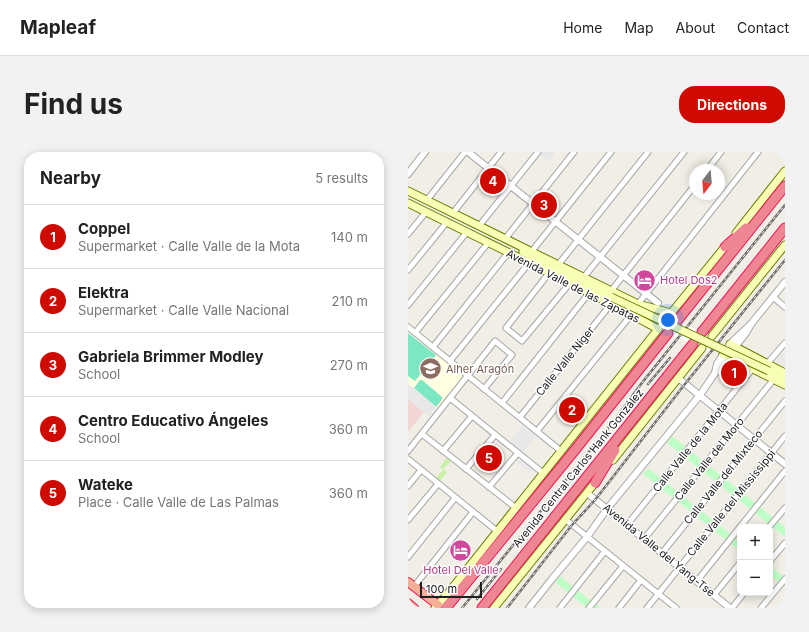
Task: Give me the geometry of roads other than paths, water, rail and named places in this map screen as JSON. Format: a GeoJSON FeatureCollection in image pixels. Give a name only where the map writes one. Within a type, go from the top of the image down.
{"type":"FeatureCollection","features":[{"type":"Feature","properties":{"kind":"highway"},"geometry":{"type":"LineString","coordinates":[[677,321],[785,186]]}},
{"type":"Feature","properties":{"kind":"highway"},"geometry":{"type":"LineString","coordinates":[[725,247],[740,234],[758,214],[770,205]]}},
{"type":"Feature","properties":{"kind":"highway"},"geometry":{"type":"LineString","coordinates":[[702,332],[785,228]]}},
{"type":"Feature","properties":{"kind":"highway","name":"Avenida Central Carlos Hank González"},"geometry":{"type":"LineString","coordinates":[[440,607],[580,444],[668,333]]}},
{"type":"Feature","properties":{"kind":"highway","name":"Avenida Central Carlos Hank González"},"geometry":{"type":"LineString","coordinates":[[482,608],[693,344]]}},
{"type":"Feature","properties":{"kind":"highway"},"geometry":{"type":"LineString","coordinates":[[595,483],[611,456],[657,388]]}},
{"type":"Feature","properties":{"kind":"highway"},"geometry":{"type":"LineString","coordinates":[[412,583],[440,607]]}},
{"type":"Feature","properties":{"kind":"highway"},"geometry":{"type":"LineString","coordinates":[[408,603],[414,608]]}},
{"type":"Feature","properties":{"kind":"main road"},"geometry":{"type":"LineString","coordinates":[[725,247],[785,171]]}},
{"type":"Feature","properties":{"kind":"main road","name":"Avenida Valle de las Zapatas"},"geometry":{"type":"LineString","coordinates":[[408,191],[584,277],[632,315],[658,329]]}},
{"type":"Feature","properties":{"kind":"main road","name":"Avenida Valle de las Zapatas"},"geometry":{"type":"LineString","coordinates":[[408,203],[549,273],[588,296],[612,300],[621,296],[638,304],[670,315],[725,247]]}},
{"type":"Feature","properties":{"kind":"main road","name":"Avenida Valle de las Zapatas"},"geometry":{"type":"LineString","coordinates":[[505,239],[521,251],[612,300],[769,367],[785,372]]}},
{"type":"Feature","properties":{"kind":"main road","name":"Avenida Valle de las Zapatas"},"geometry":{"type":"LineString","coordinates":[[488,243],[542,262]]}},
{"type":"Feature","properties":{"kind":"main road"},"geometry":{"type":"LineString","coordinates":[[712,336],[785,245]]}},
{"type":"Feature","properties":{"kind":"main road"},"geometry":{"type":"LineString","coordinates":[[612,300],[619,304],[621,302],[621,296]]}},
{"type":"Feature","properties":{"kind":"main road","name":"Avenida Central Carlos Hank González"},"geometry":{"type":"LineString","coordinates":[[440,607],[449,592],[658,329]]}},
{"type":"Feature","properties":{"kind":"main road","name":"Avenida Valle de las Zapatas"},"geometry":{"type":"LineString","coordinates":[[732,346],[757,358],[785,379]]}},
{"type":"Feature","properties":{"kind":"main road","name":"Avenida Central Carlos Hank González"},"geometry":{"type":"LineString","coordinates":[[494,608],[702,348]]}},
{"type":"Feature","properties":{"kind":"main road"},"geometry":{"type":"LineString","coordinates":[[726,356],[785,385]]}},
{"type":"Feature","properties":{"kind":"main road"},"geometry":{"type":"LineString","coordinates":[[750,367],[757,358]]}},
{"type":"Feature","properties":{"kind":"street"},"geometry":{"type":"LineString","coordinates":[[408,174],[425,152]]}},
{"type":"Feature","properties":{"kind":"street"},"geometry":{"type":"LineString","coordinates":[[427,200],[464,152]]}},
{"type":"Feature","properties":{"kind":"street"},"geometry":{"type":"LineString","coordinates":[[468,152],[658,303]]}},
{"type":"Feature","properties":{"kind":"street"},"geometry":{"type":"LineString","coordinates":[[453,213],[501,152]]}},
{"type":"Feature","properties":{"kind":"street"},"geometry":{"type":"LineString","coordinates":[[479,226],[538,152]]}},
{"type":"Feature","properties":{"kind":"street"},"geometry":{"type":"LineString","coordinates":[[505,239],[574,152]]}},
{"type":"Feature","properties":{"kind":"street"},"geometry":{"type":"LineString","coordinates":[[532,251],[611,152]]}},
{"type":"Feature","properties":{"kind":"street"},"geometry":{"type":"LineString","coordinates":[[558,265],[648,152]]}},
{"type":"Feature","properties":{"kind":"street"},"geometry":{"type":"LineString","coordinates":[[584,277],[684,152]]}},
{"type":"Feature","properties":{"kind":"street"},"geometry":{"type":"LineString","coordinates":[[712,164],[721,152]]}},
{"type":"Feature","properties":{"kind":"street"},"geometry":{"type":"LineString","coordinates":[[638,304],[758,152]]}},
{"type":"Feature","properties":{"kind":"street","name":"Calle Valle Níger"},"geometry":{"type":"LineString","coordinates":[[520,417],[612,300],[623,275],[689,192]]}},
{"type":"Feature","properties":{"kind":"street"},"geometry":{"type":"LineString","coordinates":[[408,234],[426,212]]}},
{"type":"Feature","properties":{"kind":"street"},"geometry":{"type":"LineString","coordinates":[[408,270],[447,222]]}},
{"type":"Feature","properties":{"kind":"street"},"geometry":{"type":"LineString","coordinates":[[408,305],[467,232]]}},
{"type":"Feature","properties":{"kind":"street"},"geometry":{"type":"LineString","coordinates":[[415,333],[488,243]]}},
{"type":"Feature","properties":{"kind":"street"},"geometry":{"type":"LineString","coordinates":[[433,347],[508,253]]}},
{"type":"Feature","properties":{"kind":"street"},"geometry":{"type":"LineString","coordinates":[[451,360],[529,263]]}},
{"type":"Feature","properties":{"kind":"street"},"geometry":{"type":"LineString","coordinates":[[549,273],[506,328],[522,342],[570,284]]}},
{"type":"Feature","properties":{"kind":"street"},"geometry":{"type":"LineString","coordinates":[[529,608],[700,395],[715,373],[717,364],[726,356],[732,346],[746,333],[751,324],[785,282]]}},
{"type":"Feature","properties":{"kind":"street"},"geometry":{"type":"LineString","coordinates":[[502,403],[588,296]]}},
{"type":"Feature","properties":{"kind":"street"},"geometry":{"type":"LineString","coordinates":[[773,297],[785,307]]}},
{"type":"Feature","properties":{"kind":"street"},"geometry":{"type":"LineString","coordinates":[[537,431],[632,315]]}},
{"type":"Feature","properties":{"kind":"street"},"geometry":{"type":"LineString","coordinates":[[408,327],[451,360],[468,376],[561,450]]}},
{"type":"Feature","properties":{"kind":"street"},"geometry":{"type":"LineString","coordinates":[[408,451],[495,342],[512,355],[484,389]]}},
{"type":"Feature","properties":{"kind":"street"},"geometry":{"type":"LineString","coordinates":[[761,372],[769,367],[785,343]]}},
{"type":"Feature","properties":{"kind":"street","name":"Calle Valle de la Mota"},"geometry":{"type":"LineString","coordinates":[[627,525],[719,411],[750,367]]}},
{"type":"Feature","properties":{"kind":"street"},"geometry":{"type":"LineString","coordinates":[[678,378],[785,464]]}},
{"type":"Feature","properties":{"kind":"street","name":"Calle Valle del Moro"},"geometry":{"type":"LineString","coordinates":[[644,539],[774,379]]}},
{"type":"Feature","properties":{"kind":"street"},"geometry":{"type":"LineString","coordinates":[[450,398],[543,473]]}},
{"type":"Feature","properties":{"kind":"street","name":"Calle Valle del Mixteco"},"geometry":{"type":"LineString","coordinates":[[662,553],[785,401]]}},
{"type":"Feature","properties":{"kind":"street"},"geometry":{"type":"LineString","coordinates":[[444,451],[472,416]]}},
{"type":"Feature","properties":{"kind":"street"},"geometry":{"type":"LineString","coordinates":[[422,434],[516,508]]}},
{"type":"Feature","properties":{"kind":"street"},"geometry":{"type":"LineString","coordinates":[[466,469],[495,435]]}},
{"type":"Feature","properties":{"kind":"street","name":"Calle Valle del Mississippi"},"geometry":{"type":"LineString","coordinates":[[647,608],[785,436]]}},
{"type":"Feature","properties":{"kind":"street"},"geometry":{"type":"LineString","coordinates":[[489,487],[518,453]]}},
{"type":"Feature","properties":{"kind":"street"},"geometry":{"type":"LineString","coordinates":[[408,459],[497,531]]}},
{"type":"Feature","properties":{"kind":"street"},"geometry":{"type":"LineString","coordinates":[[408,486],[421,470]]}},
{"type":"Feature","properties":{"kind":"street"},"geometry":{"type":"LineString","coordinates":[[742,524],[785,471]]}},
{"type":"Feature","properties":{"kind":"street"},"geometry":{"type":"LineString","coordinates":[[408,520],[438,484]]}},
{"type":"Feature","properties":{"kind":"street","name":"Avenida Valle del Yang-Tse"},"geometry":{"type":"LineString","coordinates":[[587,493],[731,608]]}},
{"type":"Feature","properties":{"kind":"street"},"geometry":{"type":"LineString","coordinates":[[408,557],[456,498]]}},
{"type":"Feature","properties":{"kind":"street"},"geometry":{"type":"LineString","coordinates":[[772,524],[785,508]]}},
{"type":"Feature","properties":{"kind":"street"},"geometry":{"type":"LineString","coordinates":[[412,583],[473,512]]}},
{"type":"Feature","properties":{"kind":"street"},"geometry":{"type":"LineString","coordinates":[[565,519],[676,608]]}},
{"type":"Feature","properties":{"kind":"street"},"geometry":{"type":"LineString","coordinates":[[697,581],[737,531]]}},
{"type":"Feature","properties":{"kind":"street"},"geometry":{"type":"LineString","coordinates":[[772,560],[785,543]]}},
{"type":"Feature","properties":{"kind":"street"},"geometry":{"type":"LineString","coordinates":[[560,608],[605,551]]}},
{"type":"Feature","properties":{"kind":"street"},"geometry":{"type":"LineString","coordinates":[[589,608],[623,566]]}},
{"type":"Feature","properties":{"kind":"street"},"geometry":{"type":"LineString","coordinates":[[714,595],[737,567]]}},
{"type":"Feature","properties":{"kind":"street"},"geometry":{"type":"LineString","coordinates":[[761,608],[785,579]]}},
{"type":"Feature","properties":{"kind":"street"},"geometry":{"type":"LineString","coordinates":[[619,608],[641,580]]}},
{"type":"Feature","properties":{"kind":"street"},"geometry":{"type":"LineString","coordinates":[[731,608],[741,596]]}},
{"type":"Feature","properties":{"kind":"railway"},"geometry":{"type":"LineString","coordinates":[[462,608],[614,421],[641,384],[785,205]]}},
{"type":"Feature","properties":{"kind":"railway"},"geometry":{"type":"LineString","coordinates":[[507,608],[572,525],[595,500],[685,384],[785,260]]}},
{"type":"Feature","properties":{"kind":"railway"},"geometry":{"type":"LineString","coordinates":[[648,384],[670,358]]}},
{"type":"Feature","properties":{"kind":"railway"},"geometry":{"type":"LineString","coordinates":[[477,599],[501,569]]}},
{"type":"Feature","properties":{"kind":"place","name":"Centro Educativo Ángeles"},"geometry":{"type":"Point","coordinates":[493,181]}},
{"type":"Feature","properties":{"kind":"place","name":"Gabriela Brimmer Modley"},"geometry":{"type":"Point","coordinates":[544,205]}},
{"type":"Feature","properties":{"kind":"place","name":"Hotel Dos2"},"geometry":{"type":"Point","coordinates":[645,280]}},
{"type":"Feature","properties":{"kind":"place","name":"Alher Aragón"},"geometry":{"type":"Point","coordinates":[431,369]}},
{"type":"Feature","properties":{"kind":"place","name":"Coppel"},"geometry":{"type":"Point","coordinates":[734,373]}},
{"type":"Feature","properties":{"kind":"place","name":"Elektra"},"geometry":{"type":"Point","coordinates":[572,410]}},
{"type":"Feature","properties":{"kind":"place","name":"Wateke"},"geometry":{"type":"Point","coordinates":[489,458]}},
{"type":"Feature","properties":{"kind":"place","name":"Hotel Del Valle"},"geometry":{"type":"Point","coordinates":[461,550]}}]}
